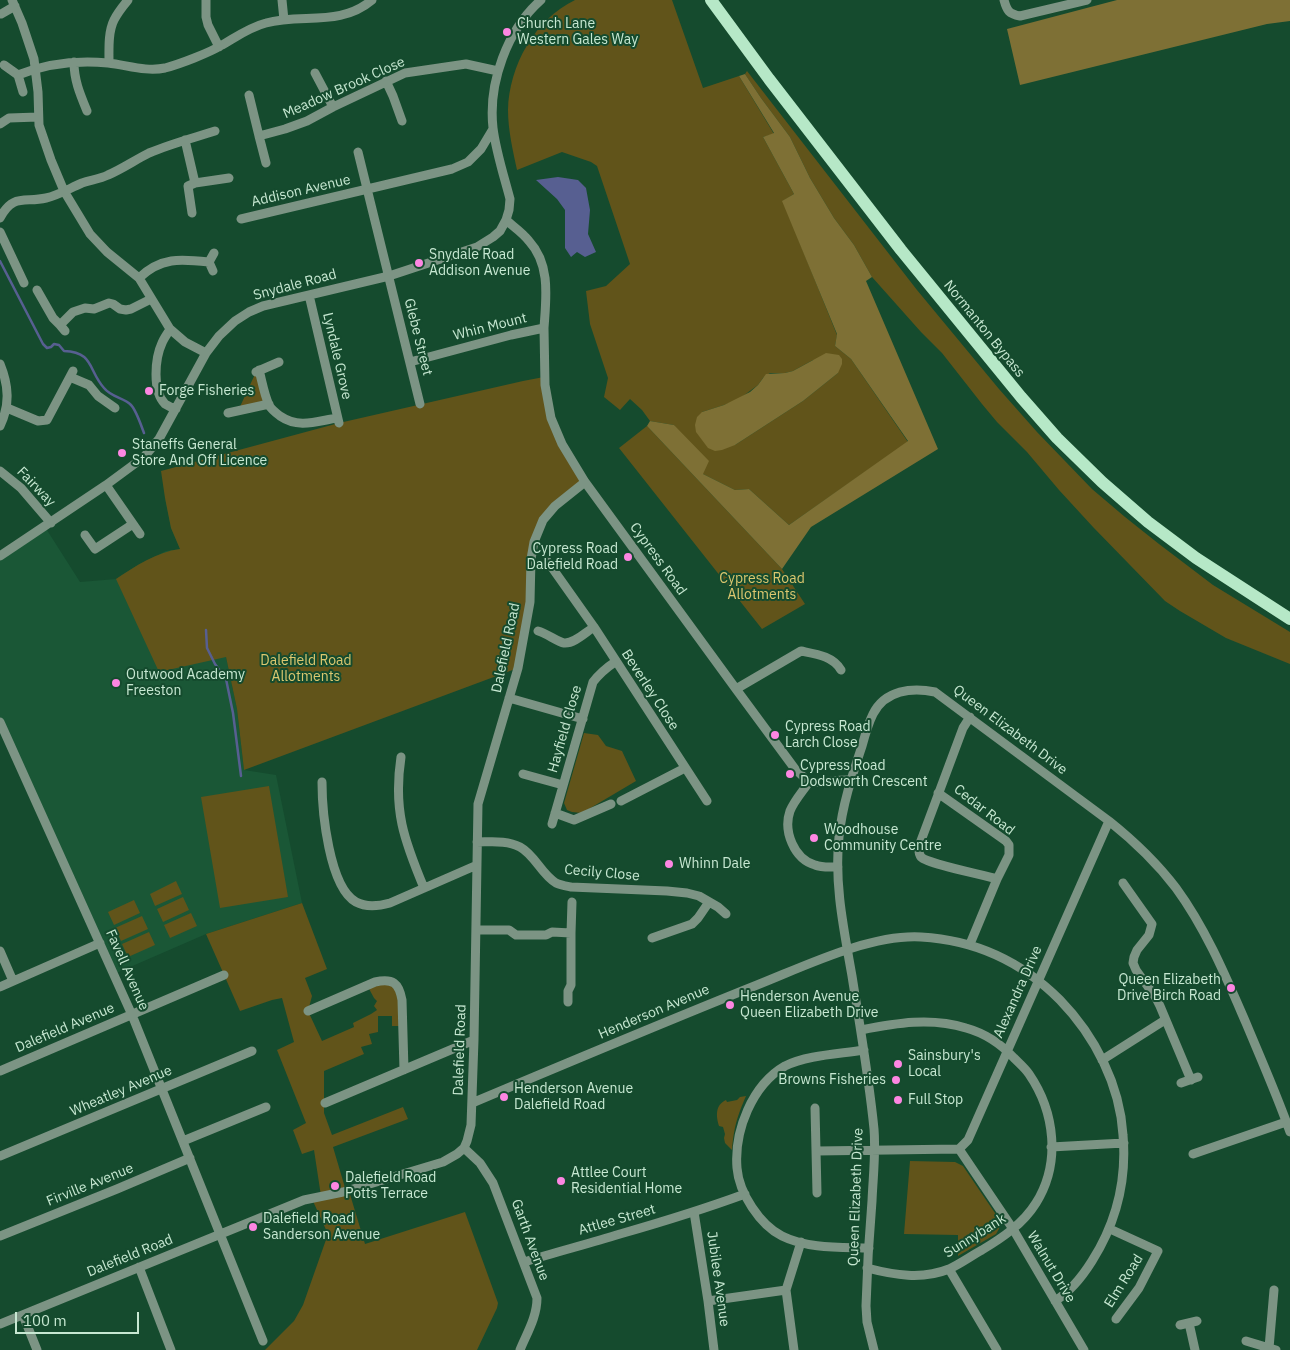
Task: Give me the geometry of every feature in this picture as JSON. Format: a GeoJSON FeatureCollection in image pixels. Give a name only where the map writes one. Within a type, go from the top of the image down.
{"type":"FeatureCollection","features":[{"type":"Feature","properties":{"kind":"main road","name":"Normanton Bypass"},"geometry":{"type":"LineString","coordinates":[[711,0],[769,79],[901,250],[1021,397],[1057,438],[1102,482],[1148,522],[1196,558],[1290,619]]}},
{"type":"Feature","properties":{"kind":"street"},"geometry":{"type":"LineString","coordinates":[[108,63],[111,31],[114,21],[128,0]]}},
{"type":"Feature","properties":{"kind":"street"},"geometry":{"type":"LineString","coordinates":[[206,0],[208,25],[219,47]]}},
{"type":"Feature","properties":{"kind":"street"},"geometry":{"type":"LineString","coordinates":[[282,0],[284,20]]}},
{"type":"Feature","properties":{"kind":"street"},"geometry":{"type":"LineString","coordinates":[[18,75],[36,68],[74,62],[108,63],[151,69],[165,68],[219,47],[250,28],[284,20],[323,19],[337,16],[358,9],[372,0]]}},
{"type":"Feature","properties":{"kind":"street"},"geometry":{"type":"LineString","coordinates":[[1004,0],[1006,9],[1013,15],[1020,16],[1087,0]]}},
{"type":"Feature","properties":{"kind":"street"},"geometry":{"type":"LineString","coordinates":[[506,220],[510,199],[493,129],[492,109],[498,71],[514,32],[539,1]]}},
{"type":"Feature","properties":{"kind":"street"},"geometry":{"type":"LineString","coordinates":[[2,16],[14,3],[29,41],[36,68],[39,126],[64,191],[90,234],[139,278],[170,329],[185,342],[206,353]]}},
{"type":"Feature","properties":{"kind":"street"},"geometry":{"type":"LineString","coordinates":[[74,62],[77,88],[86,98],[87,110]]}},
{"type":"Feature","properties":{"kind":"street","name":"Meadow Brook Close"},"geometry":{"type":"LineString","coordinates":[[259,136],[296,126],[405,73],[466,64],[498,71]]}},
{"type":"Feature","properties":{"kind":"street"},"geometry":{"type":"LineString","coordinates":[[4,65],[18,75],[23,92]]}},
{"type":"Feature","properties":{"kind":"street"},"geometry":{"type":"LineString","coordinates":[[315,73],[333,107]]}},
{"type":"Feature","properties":{"kind":"street"},"geometry":{"type":"LineString","coordinates":[[386,81],[402,121]]}},
{"type":"Feature","properties":{"kind":"street"},"geometry":{"type":"LineString","coordinates":[[249,95],[266,163]]}},
{"type":"Feature","properties":{"kind":"street"},"geometry":{"type":"LineString","coordinates":[[0,124],[9,118],[38,118]]}},
{"type":"Feature","properties":{"kind":"street","name":"Addison Avenue"},"geometry":{"type":"LineString","coordinates":[[241,220],[452,169],[468,162],[482,149],[493,129]]}},
{"type":"Feature","properties":{"kind":"street"},"geometry":{"type":"LineString","coordinates":[[0,218],[3,205],[19,200],[46,198],[108,175],[167,145],[215,131]]}},
{"type":"Feature","properties":{"kind":"street"},"geometry":{"type":"LineString","coordinates":[[185,140],[195,183]]}},
{"type":"Feature","properties":{"kind":"street","name":"Addison Avenue"},"geometry":{"type":"LineString","coordinates":[[358,152],[389,276]]}},
{"type":"Feature","properties":{"kind":"street"},"geometry":{"type":"LineString","coordinates":[[192,213],[188,186],[195,183],[230,178]]}},
{"type":"Feature","properties":{"kind":"street","name":"Snydale Road"},"geometry":{"type":"LineString","coordinates":[[0,556],[106,486],[144,457],[159,439],[206,353],[235,320],[263,306],[389,276],[477,247],[500,231],[506,220]]}},
{"type":"Feature","properties":{"kind":"street","name":"Whin Mount"},"geometry":{"type":"LineString","coordinates":[[410,362],[544,328],[546,277],[542,264],[530,242],[506,220]]}},
{"type":"Feature","properties":{"kind":"street"},"geometry":{"type":"LineString","coordinates":[[0,232],[24,282]]}},
{"type":"Feature","properties":{"kind":"street"},"geometry":{"type":"LineString","coordinates":[[139,278],[153,266],[170,261],[212,262]]}},
{"type":"Feature","properties":{"kind":"street","name":"Glebe Street"},"geometry":{"type":"LineString","coordinates":[[389,276],[420,404]]}},
{"type":"Feature","properties":{"kind":"street"},"geometry":{"type":"LineString","coordinates":[[37,290],[53,318],[62,328],[73,312],[85,308],[94,309],[109,303],[126,310],[152,299]]}},
{"type":"Feature","properties":{"kind":"street","name":"Lyndale Grove"},"geometry":{"type":"LineString","coordinates":[[269,404],[272,410],[279,415],[300,424],[338,420],[309,295]]}},
{"type":"Feature","properties":{"kind":"street","name":"Cypress Road"},"geometry":{"type":"LineString","coordinates":[[544,328],[544,377],[551,418],[562,444],[585,482],[736,689],[795,768],[809,782]]}},
{"type":"Feature","properties":{"kind":"street"},"geometry":{"type":"LineString","coordinates":[[170,329],[161,344],[156,366],[156,385],[160,396],[166,404],[176,409]]}},
{"type":"Feature","properties":{"kind":"street"},"geometry":{"type":"LineString","coordinates":[[231,409],[269,404],[258,371],[279,362]]}},
{"type":"Feature","properties":{"kind":"street"},"geometry":{"type":"LineString","coordinates":[[0,364],[8,388],[7,408],[0,426]]}},
{"type":"Feature","properties":{"kind":"street"},"geometry":{"type":"LineString","coordinates":[[7,408],[38,421],[47,420],[71,374],[89,385],[98,396],[115,408]]}},
{"type":"Feature","properties":{"kind":"street","name":"Fairway"},"geometry":{"type":"LineString","coordinates":[[0,471],[21,488],[51,523]]}},
{"type":"Feature","properties":{"kind":"street","name":"Dalefield Road"},"geometry":{"type":"LineString","coordinates":[[0,1324],[304,1200],[343,1192],[443,1162],[464,1148],[472,1125],[478,804],[518,668],[528,618],[531,559],[534,542],[543,520],[555,506],[585,482]]}},
{"type":"Feature","properties":{"kind":"street"},"geometry":{"type":"LineString","coordinates":[[106,486],[140,534]]}},
{"type":"Feature","properties":{"kind":"street"},"geometry":{"type":"LineString","coordinates":[[85,535],[95,549],[133,524]]}},
{"type":"Feature","properties":{"kind":"street","name":"Beverley Close"},"geometry":{"type":"LineString","coordinates":[[548,562],[594,627],[707,801]]}},
{"type":"Feature","properties":{"kind":"street"},"geometry":{"type":"LineString","coordinates":[[538,631],[564,643],[572,642],[594,627]]}},
{"type":"Feature","properties":{"kind":"street"},"geometry":{"type":"LineString","coordinates":[[736,689],[801,651],[826,657],[841,670]]}},
{"type":"Feature","properties":{"kind":"street","name":"Hayfield Close"},"geometry":{"type":"LineString","coordinates":[[552,824],[593,682],[604,669],[615,662]]}},
{"type":"Feature","properties":{"kind":"street","name":"Queen Elizabeth Drive"},"geometry":{"type":"LineString","coordinates":[[874,1350],[867,1322],[866,1306],[874,1130],[861,1030],[842,918],[838,838],[850,780],[870,722],[879,705],[896,693],[914,689],[935,692],[1109,822],[1153,860],[1176,889],[1196,920],[1225,974],[1290,1132]]}},
{"type":"Feature","properties":{"kind":"street"},"geometry":{"type":"LineString","coordinates":[[509,698],[582,719]]}},
{"type":"Feature","properties":{"kind":"street","name":"Cedar Road"},"geometry":{"type":"LineString","coordinates":[[970,717],[963,728],[938,793],[919,846],[919,852],[921,856],[933,863],[997,879]]}},
{"type":"Feature","properties":{"kind":"street","name":"Favell Avenue"},"geometry":{"type":"LineString","coordinates":[[0,722],[132,1015],[263,1341]]}},
{"type":"Feature","properties":{"kind":"street"},"geometry":{"type":"LineString","coordinates":[[402,757],[398,790],[399,811],[408,851],[424,888]]}},
{"type":"Feature","properties":{"kind":"street"},"geometry":{"type":"LineString","coordinates":[[621,801],[685,768]]}},
{"type":"Feature","properties":{"kind":"street"},"geometry":{"type":"LineString","coordinates":[[529,778],[563,785]]}},
{"type":"Feature","properties":{"kind":"street"},"geometry":{"type":"LineString","coordinates":[[838,867],[814,865],[803,859],[790,837],[788,824],[790,811],[809,782],[850,780]]}},
{"type":"Feature","properties":{"kind":"street"},"geometry":{"type":"LineString","coordinates":[[322,782],[323,814],[337,873],[344,891],[355,902],[367,906],[390,903],[477,865]]}},
{"type":"Feature","properties":{"kind":"street","name":"Cedar Road"},"geometry":{"type":"LineString","coordinates":[[938,793],[1009,845],[1009,855],[970,944]]}},
{"type":"Feature","properties":{"kind":"street"},"geometry":{"type":"LineString","coordinates":[[555,814],[574,820],[611,804]]}},
{"type":"Feature","properties":{"kind":"street","name":"Alexandra Drive"},"geometry":{"type":"LineString","coordinates":[[959,1149],[968,1140],[1109,822]]}},
{"type":"Feature","properties":{"kind":"street","name":"Cecily Close"},"geometry":{"type":"LineString","coordinates":[[477,842],[509,843],[520,847],[556,883],[571,887],[667,891],[699,896],[726,914]]}},
{"type":"Feature","properties":{"kind":"street"},"geometry":{"type":"LineString","coordinates":[[1124,883],[1152,924],[1149,935],[1134,957],[1133,964],[1156,998],[1190,1080]]}},
{"type":"Feature","properties":{"kind":"street"},"geometry":{"type":"LineString","coordinates":[[568,1002],[568,990],[571,985],[572,902]]}},
{"type":"Feature","properties":{"kind":"street"},"geometry":{"type":"LineString","coordinates":[[652,938],[692,924],[709,902]]}},
{"type":"Feature","properties":{"kind":"street"},"geometry":{"type":"LineString","coordinates":[[476,930],[510,930],[516,934],[546,935],[552,932],[571,933]]}},
{"type":"Feature","properties":{"kind":"street","name":"Henderson Avenue"},"geometry":{"type":"LineString","coordinates":[[472,1103],[847,949],[893,939],[919,937],[970,944],[995,953],[1018,966],[1038,981],[1066,1007],[1083,1027],[1102,1060],[1118,1102],[1124,1143],[1123,1176],[1120,1195],[1110,1229],[1086,1270],[1065,1294],[1056,1300]]}},
{"type":"Feature","properties":{"kind":"street"},"geometry":{"type":"LineString","coordinates":[[0,987],[100,943]]}},
{"type":"Feature","properties":{"kind":"street"},"geometry":{"type":"LineString","coordinates":[[0,951],[13,981]]}},
{"type":"Feature","properties":{"kind":"street","name":"Dalefield Avenue"},"geometry":{"type":"LineString","coordinates":[[0,1071],[224,975]]}},
{"type":"Feature","properties":{"kind":"street"},"geometry":{"type":"LineString","coordinates":[[308,1011],[375,982],[390,981],[396,985],[402,1000],[404,1070]]}},
{"type":"Feature","properties":{"kind":"street"},"geometry":{"type":"LineString","coordinates":[[1102,1060],[1165,1020]]}},
{"type":"Feature","properties":{"kind":"street","name":"Sunnybank"},"geometry":{"type":"LineString","coordinates":[[861,1030],[906,1022],[944,1023],[967,1028],[987,1036],[1007,1051],[1028,1072],[1044,1100],[1051,1132],[1051,1162],[1043,1189],[1036,1204],[1025,1218],[1003,1237],[949,1269],[910,1276],[867,1268]]}},
{"type":"Feature","properties":{"kind":"street"},"geometry":{"type":"LineString","coordinates":[[324,1103],[474,1040]]}},
{"type":"Feature","properties":{"kind":"street"},"geometry":{"type":"LineString","coordinates":[[864,1050],[797,1061],[773,1075],[757,1091],[742,1124],[737,1169],[745,1194],[758,1216],[782,1236],[819,1245],[869,1248]]}},
{"type":"Feature","properties":{"kind":"street","name":"Wheatley Avenue"},"geometry":{"type":"LineString","coordinates":[[0,1156],[252,1051]]}},
{"type":"Feature","properties":{"kind":"street"},"geometry":{"type":"LineString","coordinates":[[183,1141],[266,1107]]}},
{"type":"Feature","properties":{"kind":"street"},"geometry":{"type":"LineString","coordinates":[[815,1108],[817,1193]]}},
{"type":"Feature","properties":{"kind":"street"},"geometry":{"type":"LineString","coordinates":[[1193,1154],[1286,1122]]}},
{"type":"Feature","properties":{"kind":"street"},"geometry":{"type":"LineString","coordinates":[[1051,1147],[1124,1143]]}},
{"type":"Feature","properties":{"kind":"street","name":"Garth Avenue"},"geometry":{"type":"LineString","coordinates":[[464,1148],[480,1163],[494,1182],[537,1298],[535,1317],[520,1350]]}},
{"type":"Feature","properties":{"kind":"street"},"geometry":{"type":"LineString","coordinates":[[816,1151],[959,1149]]}},
{"type":"Feature","properties":{"kind":"street","name":"Walnut Drive"},"geometry":{"type":"LineString","coordinates":[[959,1149],[1013,1229],[1084,1350]]}},
{"type":"Feature","properties":{"kind":"street","name":"Firville Avenue"},"geometry":{"type":"LineString","coordinates":[[0,1236],[190,1158]]}},
{"type":"Feature","properties":{"kind":"street","name":"Attlee Street"},"geometry":{"type":"LineString","coordinates":[[524,1262],[694,1212],[745,1194]]}},
{"type":"Feature","properties":{"kind":"street","name":"Jubilee Avenue"},"geometry":{"type":"LineString","coordinates":[[694,1212],[714,1350]]}},
{"type":"Feature","properties":{"kind":"street","name":"Elm Road"},"geometry":{"type":"LineString","coordinates":[[1110,1229],[1158,1251],[1139,1288],[1116,1319]]}},
{"type":"Feature","properties":{"kind":"street"},"geometry":{"type":"LineString","coordinates":[[794,1350],[786,1290],[801,1242]]}},
{"type":"Feature","properties":{"kind":"street"},"geometry":{"type":"LineString","coordinates":[[139,1267],[171,1350]]}},
{"type":"Feature","properties":{"kind":"street"},"geometry":{"type":"LineString","coordinates":[[949,1269],[997,1350]]}},
{"type":"Feature","properties":{"kind":"street"},"geometry":{"type":"LineString","coordinates":[[708,1301],[786,1290]]}},
{"type":"Feature","properties":{"kind":"street"},"geometry":{"type":"LineString","coordinates":[[1246,1342],[1272,1349],[1274,1290]]}},
{"type":"Feature","properties":{"kind":"street"},"geometry":{"type":"LineString","coordinates":[[23,1315],[37,1350]]}},
{"type":"Feature","properties":{"kind":"street"},"geometry":{"type":"LineString","coordinates":[[1189,1323],[1195,1350]]}},
{"type":"Feature","properties":{"kind":"shaded area"},"geometry":{"type":"Polygon","coordinates":[[[1117,0],[1290,0],[1290,21],[1267,24],[1020,85],[1007,29],[1117,0]]]}},
{"type":"Feature","properties":{"kind":"shaded area"},"geometry":{"type":"Polygon","coordinates":[[[745,74],[790,137],[810,178],[834,218],[854,245],[872,277],[866,281],[938,449],[811,527],[782,569],[647,426],[650,421],[674,425],[709,461],[703,474],[735,490],[749,489],[789,525],[908,441],[851,359],[835,346],[837,334],[782,201],[794,194],[763,137],[774,133],[739,76],[745,74]]]}},
{"type":"Feature","properties":{"kind":"shaded area"},"geometry":{"type":"Polygon","coordinates":[[[826,353],[839,355],[842,359],[838,373],[803,401],[735,445],[715,451],[708,448],[696,432],[697,417],[702,412],[724,405],[750,392],[766,374],[793,371],[826,353]]]}},
{"type":"Feature","properties":{"kind":"shaded area","name":"Outwood Academy Freeston"},"geometry":{"type":"Polygon","coordinates":[[[165,498],[226,657],[237,709],[244,770],[276,775],[302,903],[206,934],[114,974],[0,722],[0,556],[45,527],[80,582],[116,579],[136,566],[166,551],[180,549],[171,528],[165,498]]]}},
{"type":"Feature","properties":{"kind":"green space"},"geometry":{"type":"Polygon","coordinates":[[[575,0],[672,0],[703,88],[739,76],[774,134],[763,137],[794,194],[783,201],[837,335],[835,346],[851,359],[908,442],[789,525],[749,489],[735,490],[703,474],[674,425],[650,421],[630,399],[620,410],[604,397],[608,378],[590,324],[586,291],[606,286],[630,264],[597,166],[562,152],[517,170],[509,125],[510,93],[519,61],[536,32],[561,8],[575,0]],[[813,360],[793,371],[770,373],[739,399],[702,412],[735,445],[803,401],[838,373],[813,360]]]}},
{"type":"Feature","properties":{"kind":"green space"},"geometry":{"type":"Polygon","coordinates":[[[747,71],[917,290],[1037,432],[1092,489],[1159,544],[1213,585],[1290,632],[1290,664],[1226,638],[1165,601],[1059,490],[1027,452],[997,422],[942,353],[872,277],[854,245],[834,218],[810,178],[790,137],[745,74],[747,71]]]}},
{"type":"Feature","properties":{"kind":"green space"},"geometry":{"type":"Polygon","coordinates":[[[256,372],[269,404],[238,411],[256,372]]]}},
{"type":"Feature","properties":{"kind":"green space","name":"Dalefield Road Allotments"},"geometry":{"type":"Polygon","coordinates":[[[544,377],[551,418],[585,482],[555,506],[534,542],[518,668],[244,770],[237,709],[226,657],[159,672],[116,579],[154,556],[180,549],[171,528],[161,471],[339,423],[544,377]]]}},
{"type":"Feature","properties":{"kind":"green space","name":"Cypress Road Allotments"},"geometry":{"type":"Polygon","coordinates":[[[647,426],[782,569],[805,604],[762,629],[619,448],[647,426]]]}},
{"type":"Feature","properties":{"kind":"green space"},"geometry":{"type":"Polygon","coordinates":[[[584,733],[598,735],[606,746],[622,751],[636,781],[582,813],[567,810],[564,803],[584,733]]]}},
{"type":"Feature","properties":{"kind":"green space"},"geometry":{"type":"Polygon","coordinates":[[[269,786],[288,897],[220,908],[201,797],[269,786]]]}},
{"type":"Feature","properties":{"kind":"green space"},"geometry":{"type":"Polygon","coordinates":[[[176,881],[182,894],[155,906],[150,894],[176,881]]]}},
{"type":"Feature","properties":{"kind":"green space"},"geometry":{"type":"Polygon","coordinates":[[[183,897],[189,910],[163,922],[157,909],[183,897]]]}},
{"type":"Feature","properties":{"kind":"green space"},"geometry":{"type":"Polygon","coordinates":[[[134,900],[140,913],[114,925],[108,912],[134,900]]]}},
{"type":"Feature","properties":{"kind":"green space"},"geometry":{"type":"Polygon","coordinates":[[[302,903],[327,969],[305,978],[312,996],[308,1011],[322,1041],[354,1027],[353,1023],[377,1010],[374,1006],[377,1001],[367,985],[396,985],[403,1026],[392,1026],[392,1016],[378,1016],[378,1032],[369,1034],[372,1044],[361,1047],[364,1054],[324,1071],[324,1113],[332,1135],[403,1107],[408,1119],[333,1147],[365,1244],[465,1212],[498,1303],[477,1350],[265,1350],[294,1321],[303,1305],[328,1234],[312,1199],[321,1196],[314,1150],[302,1154],[293,1130],[306,1123],[277,1050],[294,1042],[282,998],[240,1011],[206,934],[302,903]]]}},
{"type":"Feature","properties":{"kind":"green space"},"geometry":{"type":"Polygon","coordinates":[[[191,913],[197,926],[170,938],[164,925],[191,913]]]}},
{"type":"Feature","properties":{"kind":"green space"},"geometry":{"type":"Polygon","coordinates":[[[142,916],[148,929],[121,941],[115,928],[142,916]]]}},
{"type":"Feature","properties":{"kind":"green space"},"geometry":{"type":"Polygon","coordinates":[[[149,932],[155,945],[128,957],[122,944],[149,932]]]}},
{"type":"Feature","properties":{"kind":"green space"},"geometry":{"type":"Polygon","coordinates":[[[746,1096],[736,1122],[732,1150],[725,1143],[725,1134],[723,1127],[719,1126],[717,1111],[722,1102],[737,1100],[740,1097],[746,1096]]]}},
{"type":"Feature","properties":{"kind":"green space"},"geometry":{"type":"Polygon","coordinates":[[[910,1161],[955,1162],[963,1166],[999,1219],[1000,1227],[996,1234],[958,1256],[958,1235],[904,1234],[910,1161]]]}},
{"type":"Feature","properties":{"kind":"water"},"geometry":{"type":"Polygon","coordinates":[[[558,177],[578,180],[586,188],[590,210],[588,234],[596,252],[585,257],[577,252],[571,257],[565,248],[565,210],[557,199],[536,180],[558,177]]]}},
{"type":"Feature","properties":{"kind":"waterway"},"geometry":{"type":"LineString","coordinates":[[0,261],[43,344],[47,348],[54,344],[59,345],[64,351],[74,352],[86,358],[107,391],[133,407],[144,433]]}},
{"type":"Feature","properties":{"kind":"waterway"},"geometry":{"type":"LineString","coordinates":[[206,630],[207,648],[215,664],[226,679],[233,713],[241,776]]}},
{"type":"Feature","properties":{"kind":"place","name":"Church Lane Western Gales Way"},"geometry":{"type":"Point","coordinates":[507,32]}},
{"type":"Feature","properties":{"kind":"place","name":"Snydale Road Addison Avenue"},"geometry":{"type":"Point","coordinates":[419,263]}},
{"type":"Feature","properties":{"kind":"place","name":"Forge Fisheries"},"geometry":{"type":"Point","coordinates":[149,391]}},
{"type":"Feature","properties":{"kind":"place","name":"Staneffs General Store And Off Licence"},"geometry":{"type":"Point","coordinates":[122,453]}},
{"type":"Feature","properties":{"kind":"place","name":"Cypress Road Dalefield Road"},"geometry":{"type":"Point","coordinates":[628,557]}},
{"type":"Feature","properties":{"kind":"place","name":"Outwood Academy Freeston"},"geometry":{"type":"Point","coordinates":[116,683]}},
{"type":"Feature","properties":{"kind":"place","name":"Cypress Road Larch Close"},"geometry":{"type":"Point","coordinates":[775,735]}},
{"type":"Feature","properties":{"kind":"place","name":"Cypress Road Dodsworth Crescent"},"geometry":{"type":"Point","coordinates":[790,774]}},
{"type":"Feature","properties":{"kind":"place","name":"Woodhouse Community Centre"},"geometry":{"type":"Point","coordinates":[814,838]}},
{"type":"Feature","properties":{"kind":"place","name":"Whinn Dale"},"geometry":{"type":"Point","coordinates":[669,864]}},
{"type":"Feature","properties":{"kind":"place","name":"Queen Elizabeth Drive Birch Road"},"geometry":{"type":"Point","coordinates":[1231,988]}},
{"type":"Feature","properties":{"kind":"place","name":"Henderson Avenue Queen Elizabeth Drive"},"geometry":{"type":"Point","coordinates":[730,1005]}},
{"type":"Feature","properties":{"kind":"place","name":"Sainsbury's Local"},"geometry":{"type":"Point","coordinates":[898,1064]}},
{"type":"Feature","properties":{"kind":"place","name":"Browns Fisheries"},"geometry":{"type":"Point","coordinates":[896,1080]}},
{"type":"Feature","properties":{"kind":"place","name":"Henderson Avenue Dalefield Road"},"geometry":{"type":"Point","coordinates":[504,1097]}},
{"type":"Feature","properties":{"kind":"place","name":"Full Stop"},"geometry":{"type":"Point","coordinates":[898,1100]}},
{"type":"Feature","properties":{"kind":"place","name":"Attlee Court Residential Home"},"geometry":{"type":"Point","coordinates":[561,1181]}},
{"type":"Feature","properties":{"kind":"place","name":"Dalefield Road Potts Terrace"},"geometry":{"type":"Point","coordinates":[335,1186]}},
{"type":"Feature","properties":{"kind":"place","name":"Dalefield Road Sanderson Avenue"},"geometry":{"type":"Point","coordinates":[253,1227]}}]}
